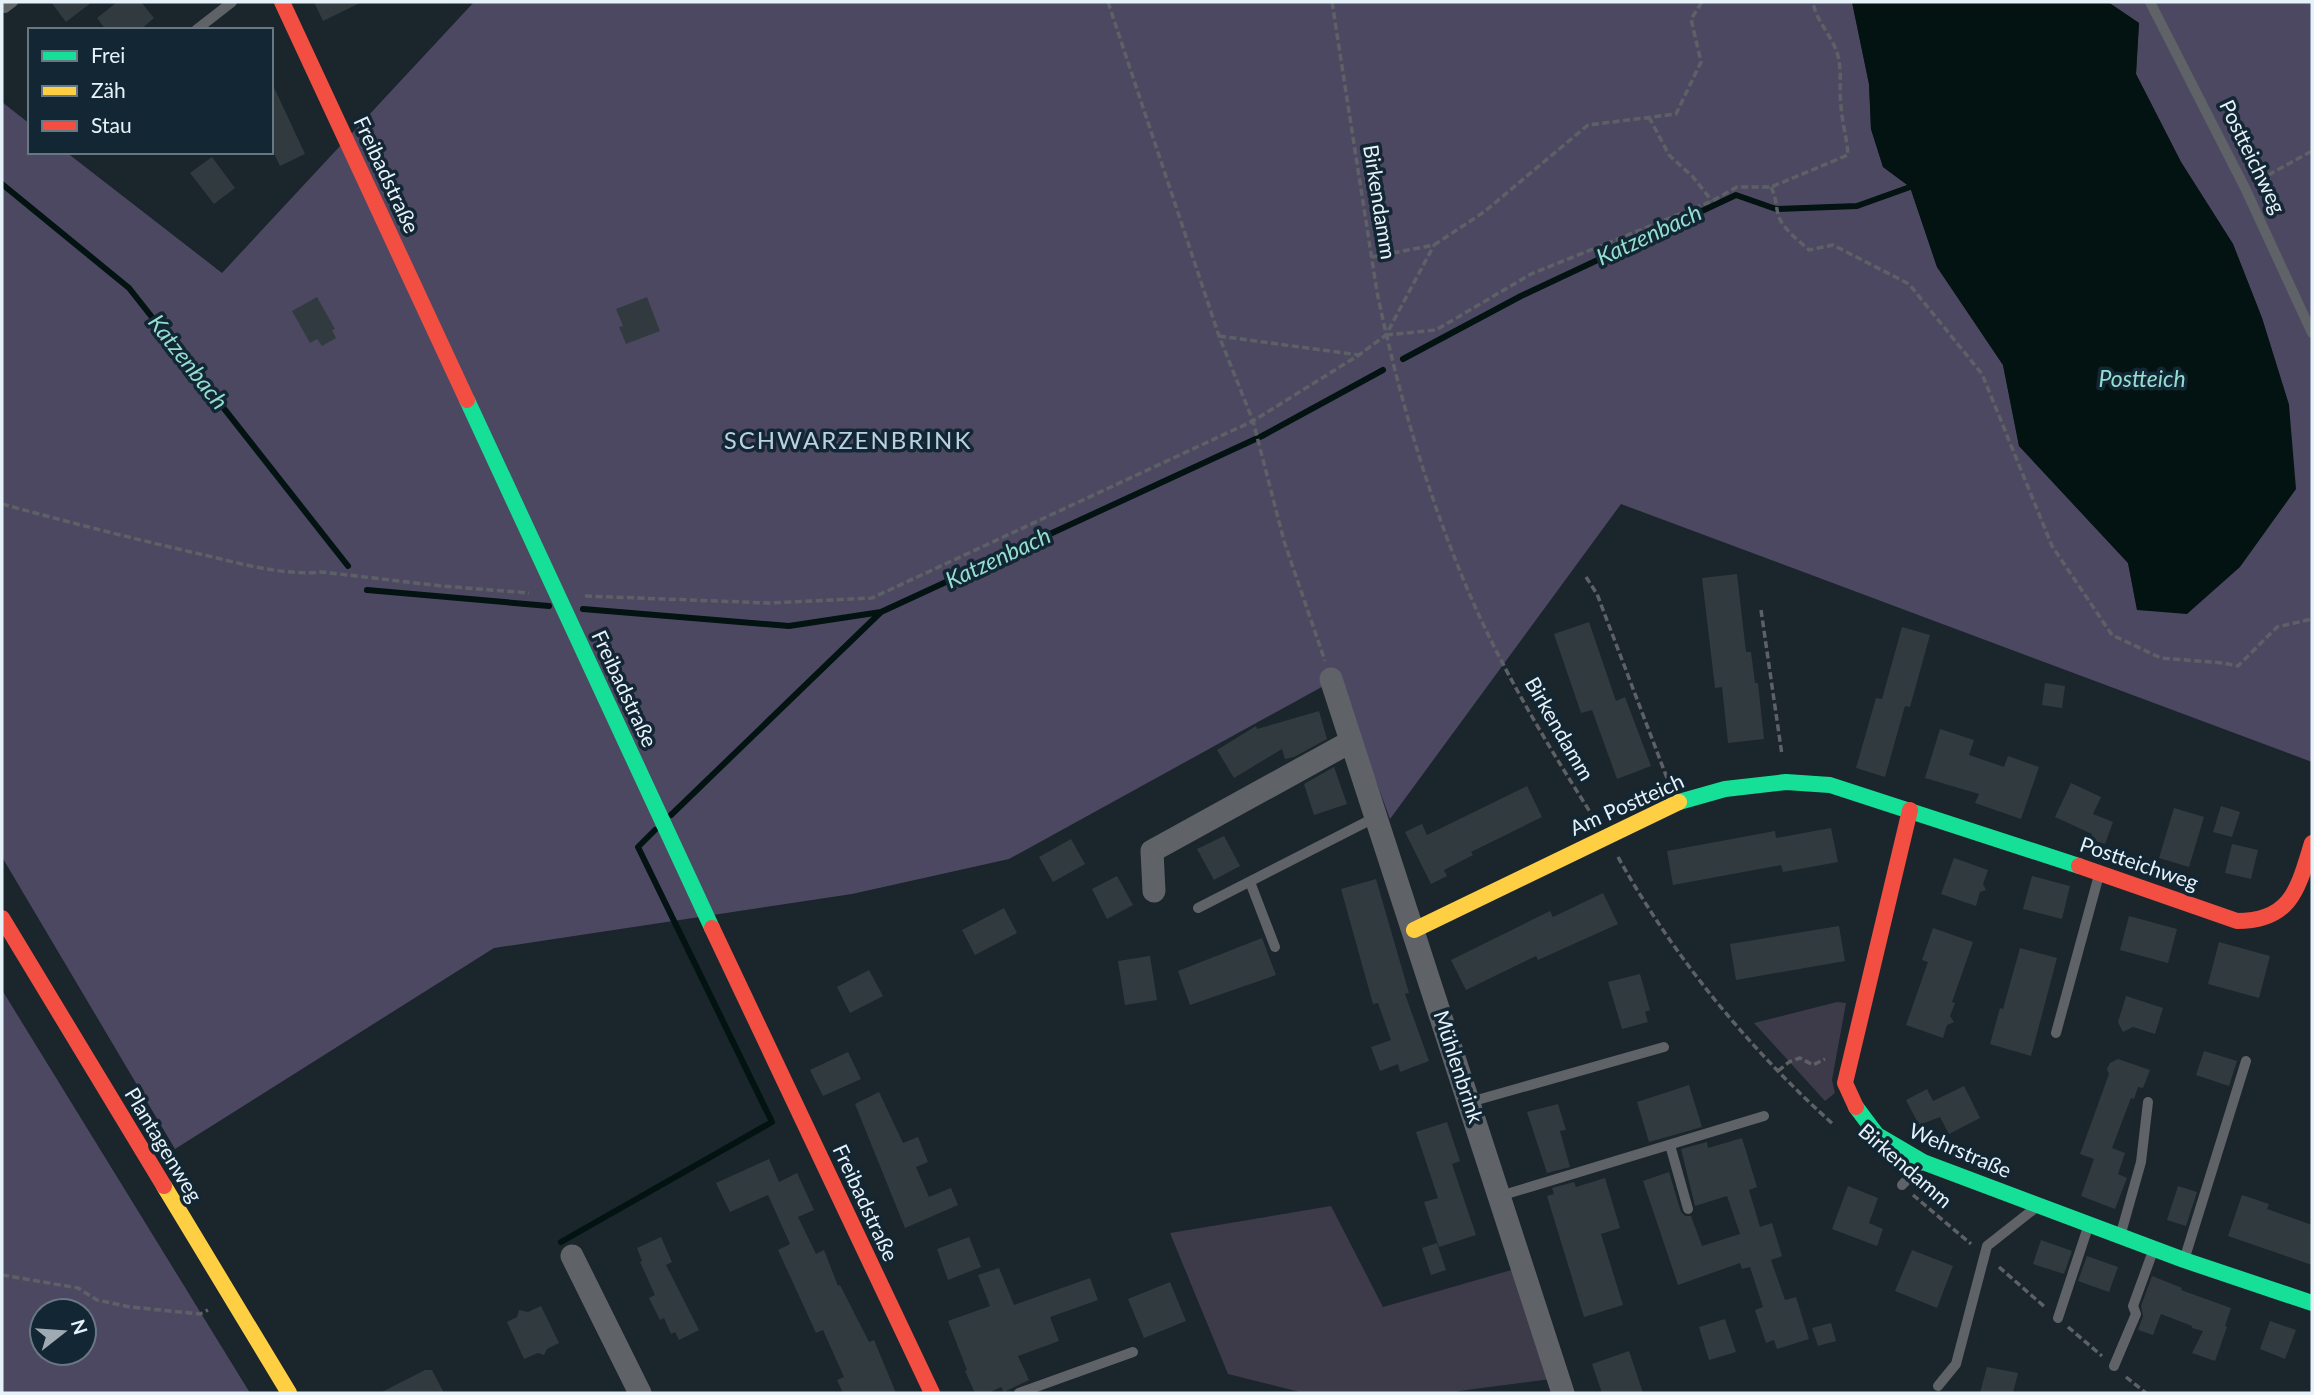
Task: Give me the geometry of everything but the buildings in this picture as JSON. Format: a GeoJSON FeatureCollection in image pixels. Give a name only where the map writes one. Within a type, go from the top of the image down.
{"type":"FeatureCollection","features":[{"type":"Feature","properties":{"kind":"street","name":"Freibadstraße"},"geometry":{"type":"LineString","coordinates":[[282,2],[932,1393]]}},
{"type":"Feature","properties":{"kind":"street","name":"Mühlenbrink"},"geometry":{"type":"LineString","coordinates":[[1331,679],[1563,1393]]}},
{"type":"Feature","properties":{"kind":"street"},"geometry":{"type":"LineString","coordinates":[[1154,891],[1152,851],[1350,742]]}},
{"type":"Feature","properties":{"kind":"street","name":"Am Postteich"},"geometry":{"type":"LineString","coordinates":[[1414,930],[1676,803],[1726,789],[1786,782],[1830,785],[1910,810]]}},
{"type":"Feature","properties":{"kind":"street","name":"Postteichweg"},"geometry":{"type":"LineString","coordinates":[[1910,810],[2237,921],[2249,922],[2269,918],[2286,907],[2298,887],[2312,843]]}},
{"type":"Feature","properties":{"kind":"street","name":"Wehrstraße"},"geometry":{"type":"LineString","coordinates":[[1910,810],[1845,1083],[1857,1109],[1877,1135],[1923,1163],[2184,1260],[2312,1303]]}},
{"type":"Feature","properties":{"kind":"street","name":"Plantagenweg"},"geometry":{"type":"LineString","coordinates":[[2,918],[289,1393]]}},
{"type":"Feature","properties":{"kind":"street"},"geometry":{"type":"LineString","coordinates":[[572,1256],[640,1393]]}},
{"type":"Feature","properties":{"kind":"lane"},"geometry":{"type":"LineString","coordinates":[[199,28],[232,2]]}},
{"type":"Feature","properties":{"kind":"lane","name":"Postteichweg"},"geometry":{"type":"LineString","coordinates":[[2150,2],[2245,188],[2312,333]]}},
{"type":"Feature","properties":{"kind":"lane"},"geometry":{"type":"LineString","coordinates":[[1198,908],[1376,817]]}},
{"type":"Feature","properties":{"kind":"lane"},"geometry":{"type":"LineString","coordinates":[[2056,1033],[2100,873]]}},
{"type":"Feature","properties":{"kind":"lane"},"geometry":{"type":"LineString","coordinates":[[1250,882],[1275,947]]}},
{"type":"Feature","properties":{"kind":"lane"},"geometry":{"type":"LineString","coordinates":[[1469,1102],[1664,1047]]}},
{"type":"Feature","properties":{"kind":"lane"},"geometry":{"type":"LineString","coordinates":[[2184,1260],[2246,1061]]}},
{"type":"Feature","properties":{"kind":"lane"},"geometry":{"type":"LineString","coordinates":[[2120,1236],[2141,1162],[2148,1102]]}},
{"type":"Feature","properties":{"kind":"lane"},"geometry":{"type":"LineString","coordinates":[[1500,1196],[1764,1116]]}},
{"type":"Feature","properties":{"kind":"lane"},"geometry":{"type":"LineString","coordinates":[[1670,1145],[1688,1209]]}},
{"type":"Feature","properties":{"kind":"lane"},"geometry":{"type":"LineString","coordinates":[[1902,1185],[1923,1163]]}},
{"type":"Feature","properties":{"kind":"lane"},"geometry":{"type":"LineString","coordinates":[[1938,1386],[1956,1364],[1987,1246],[2039,1205]]}},
{"type":"Feature","properties":{"kind":"lane"},"geometry":{"type":"LineString","coordinates":[[2058,1318],[2089,1224]]}},
{"type":"Feature","properties":{"kind":"lane"},"geometry":{"type":"LineString","coordinates":[[2114,1366],[2136,1314],[2133,1306],[2154,1248]]}},
{"type":"Feature","properties":{"kind":"lane"},"geometry":{"type":"LineString","coordinates":[[1019,1393],[1133,1352]]}},
{"type":"Feature","properties":{"kind":"path"},"geometry":{"type":"LineString","coordinates":[[1108,2],[1219,336],[1253,421],[1284,541],[1331,679]]}},
{"type":"Feature","properties":{"kind":"path","name":"Birkendamm"},"geometry":{"type":"LineString","coordinates":[[1332,2],[1371,257],[1386,335],[1424,466],[1476,609],[1520,695],[1647,905],[1712,998],[1778,1071],[1842,1132]]}},
{"type":"Feature","properties":{"kind":"path"},"geometry":{"type":"LineString","coordinates":[[1371,257],[1434,245],[1484,212],[1588,125],[1676,114],[1701,62],[1691,19],[1702,2]]}},
{"type":"Feature","properties":{"kind":"path"},"geometry":{"type":"LineString","coordinates":[[1386,335],[1436,330],[1531,274],[1712,201],[1737,187],[1771,187],[1848,155],[1847,131],[1841,109],[1839,59],[1832,37],[1815,12],[1813,2]]}},
{"type":"Feature","properties":{"kind":"path"},"geometry":{"type":"LineString","coordinates":[[1648,117],[1669,155],[1693,177],[1712,201]]}},
{"type":"Feature","properties":{"kind":"path"},"geometry":{"type":"LineString","coordinates":[[2245,188],[2312,151]]}},
{"type":"Feature","properties":{"kind":"path"},"geometry":{"type":"LineString","coordinates":[[1771,187],[1779,217],[1789,232],[1809,250],[1833,245],[1909,284],[1982,374],[2052,546],[2112,635],[2161,658],[2238,666],[2277,626],[2312,620]]}},
{"type":"Feature","properties":{"kind":"path"},"geometry":{"type":"LineString","coordinates":[[2,504],[106,533],[238,563],[304,574],[323,572],[442,586],[557,595],[769,603],[872,598],[1253,421],[1359,355],[1386,335],[1434,245]]}},
{"type":"Feature","properties":{"kind":"path"},"geometry":{"type":"LineString","coordinates":[[1219,336],[1359,355]]}},
{"type":"Feature","properties":{"kind":"path"},"geometry":{"type":"LineString","coordinates":[[1586,577],[1597,594],[1676,803]]}},
{"type":"Feature","properties":{"kind":"path"},"geometry":{"type":"LineString","coordinates":[[1761,610],[1786,782]]}},
{"type":"Feature","properties":{"kind":"path"},"geometry":{"type":"LineString","coordinates":[[1778,1071],[1789,1062],[1800,1058],[1813,1065],[1828,1058]]}},
{"type":"Feature","properties":{"kind":"path","name":"Birkendamm"},"geometry":{"type":"LineString","coordinates":[[1902,1185],[2146,1393]]}},
{"type":"Feature","properties":{"kind":"path"},"geometry":{"type":"LineString","coordinates":[[2,1275],[78,1288],[97,1300],[130,1307],[200,1314],[232,1300]]}},
{"type":"Feature","properties":{"kind":"shaded area"},"geometry":{"type":"Polygon","coordinates":[[[474,2],[1852,2],[1869,84],[1871,129],[1883,167],[1910,187],[1937,267],[2003,365],[2019,446],[2128,563],[2137,609],[2289,405],[2262,318],[2233,244],[2181,162],[2136,74],[2139,23],[2108,2],[2312,2],[2312,762],[1621,504],[1390,819],[1338,678],[1009,859],[852,894],[494,948],[175,1149],[2,857],[2,102],[28,122],[28,154],[69,154],[222,273],[474,2]]]}},
{"type":"Feature","properties":{"kind":"shaded area"},"geometry":{"type":"Polygon","coordinates":[[[2,990],[250,1393],[2,1393],[2,990]]]}},
{"type":"Feature","properties":{"kind":"shaded area"},"geometry":{"type":"Polygon","coordinates":[[[1837,1002],[1846,1003],[1832,1080],[1835,1093],[1825,1101],[1754,1023],[1837,1002]]]}},
{"type":"Feature","properties":{"kind":"shaded area"},"geometry":{"type":"Polygon","coordinates":[[[1331,1206],[1383,1307],[1515,1269],[1551,1379],[1455,1393],[1304,1393],[1228,1374],[1170,1233],[1331,1206]]]}},
{"type":"Feature","properties":{"kind":"water","name":"Postteich"},"geometry":{"type":"Polygon","coordinates":[[[1852,2],[2108,2],[2139,23],[2136,74],[2181,162],[2233,244],[2262,318],[2289,405],[2296,489],[2240,567],[2187,614],[2137,610],[2128,563],[2019,446],[2003,365],[1937,267],[1910,187],[1883,167],[1871,129],[1869,84],[1852,2]]]}},
{"type":"Feature","properties":{"kind":"waterway","name":"Katzenbach"},"geometry":{"type":"LineString","coordinates":[[2,184],[129,288],[348,566]]}},
{"type":"Feature","properties":{"kind":"waterway","name":"Katzenbach"},"geometry":{"type":"LineString","coordinates":[[1403,359],[1521,296],[1736,195],[1776,209],[1857,206],[1910,187]]}},
{"type":"Feature","properties":{"kind":"waterway","name":"Katzenbach"},"geometry":{"type":"LineString","coordinates":[[583,609],[789,626],[881,612],[1262,436],[1383,370]]}},
{"type":"Feature","properties":{"kind":"waterway","name":"Katzenbach"},"geometry":{"type":"LineString","coordinates":[[367,590],[549,606]]}},
{"type":"Feature","properties":{"kind":"waterway"},"geometry":{"type":"LineString","coordinates":[[671,815],[881,612]]}},
{"type":"Feature","properties":{"kind":"waterway"},"geometry":{"type":"LineString","coordinates":[[561,1242],[772,1122],[638,847],[655,830]]}},
{"type":"Feature","properties":{"kind":"traffic: fast"},"geometry":{"type":"LineString","coordinates":[[467,400],[712,928]]}},
{"type":"Feature","properties":{"kind":"traffic: fast"},"geometry":{"type":"LineString","coordinates":[[1679,802],[1725,789],[1786,782],[1830,785],[2079,866]]}},
{"type":"Feature","properties":{"kind":"traffic: fast"},"geometry":{"type":"LineString","coordinates":[[1856,1107],[1877,1135],[1923,1162],[2184,1260],[2312,1303]]}},
{"type":"Feature","properties":{"kind":"traffic: slow"},"geometry":{"type":"LineString","coordinates":[[1414,930],[1679,802]]}},
{"type":"Feature","properties":{"kind":"traffic: slow"},"geometry":{"type":"LineString","coordinates":[[164,1186],[289,1393]]}},
{"type":"Feature","properties":{"kind":"traffic: jam"},"geometry":{"type":"LineString","coordinates":[[282,2],[467,400]]}},
{"type":"Feature","properties":{"kind":"traffic: jam"},"geometry":{"type":"LineString","coordinates":[[1856,1107],[1845,1083],[1910,810]]}},
{"type":"Feature","properties":{"kind":"traffic: jam"},"geometry":{"type":"LineString","coordinates":[[2079,866],[2237,921],[2270,915],[2290,899],[2297,887],[2312,843]]}},
{"type":"Feature","properties":{"kind":"traffic: jam"},"geometry":{"type":"LineString","coordinates":[[2,918],[164,1186]]}},
{"type":"Feature","properties":{"kind":"traffic: jam"},"geometry":{"type":"LineString","coordinates":[[712,928],[932,1393]]}},
{"type":"Feature","properties":{"kind":"district","name":"SCHWARZENBRINK"},"geometry":{"type":"Point","coordinates":[848,441]}}]}
